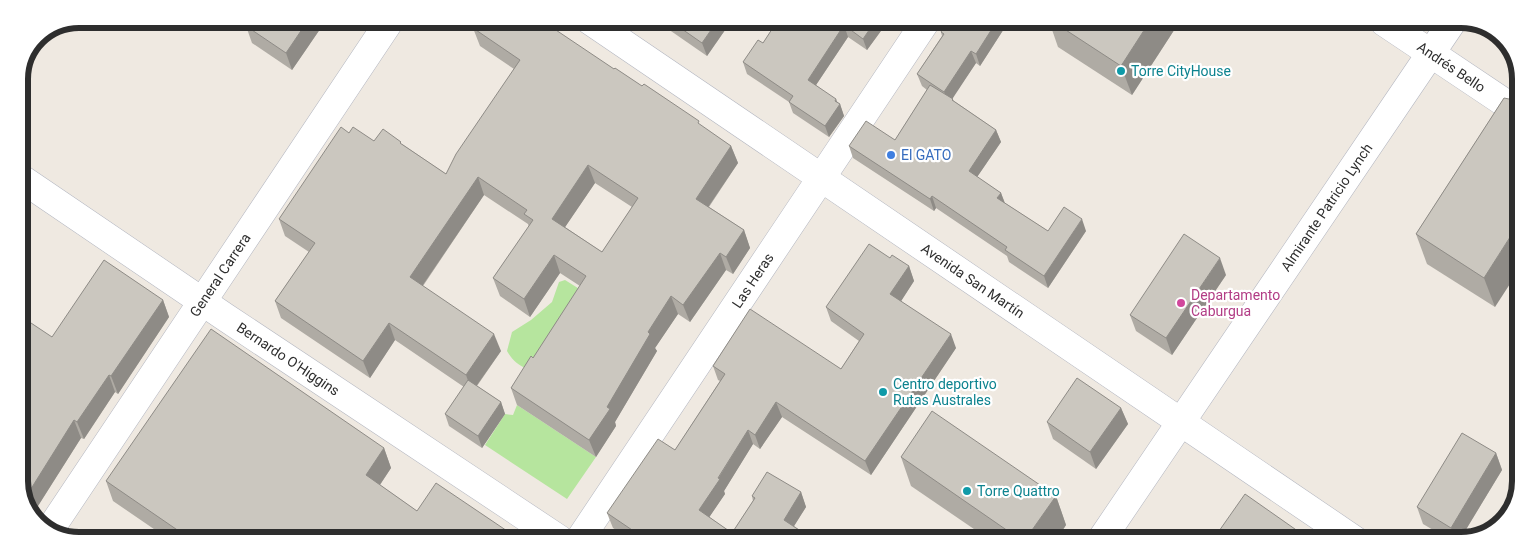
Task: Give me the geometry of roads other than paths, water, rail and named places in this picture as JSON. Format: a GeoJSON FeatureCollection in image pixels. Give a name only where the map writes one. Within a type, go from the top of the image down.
{"type":"FeatureCollection","features":[{"type":"Feature","properties":{"kind":"street","name":"General Carrera"},"geometry":{"type":"LineString","coordinates":[[53,525],[385,28]]}},
{"type":"Feature","properties":{"kind":"street","name":"Avenida San Martín"},"geometry":{"type":"LineString","coordinates":[[601,28],[1343,532]]}},
{"type":"Feature","properties":{"kind":"street","name":"Las Heras"},"geometry":{"type":"LineString","coordinates":[[585,532],[921,28]]}},
{"type":"Feature","properties":{"kind":"street","name":"Andrés Bello"},"geometry":{"type":"LineString","coordinates":[[1393,28],[1511,107]]}},
{"type":"Feature","properties":{"kind":"street","name":"Almirante Patricio Lynch"},"geometry":{"type":"LineString","coordinates":[[1106,532],[1448,28]]}},
{"type":"Feature","properties":{"kind":"street","name":"Bernardo O'Higgins"},"geometry":{"type":"LineString","coordinates":[[28,183],[548,532]]}},
{"type":"Feature","properties":{"kind":"place","name":"Torre CityHouse"},"geometry":{"type":"Point","coordinates":[1121,71]}},
{"type":"Feature","properties":{"kind":"place","name":"El GATO"},"geometry":{"type":"Point","coordinates":[891,155]}},
{"type":"Feature","properties":{"kind":"place","name":"Departamento Caburgua"},"geometry":{"type":"Point","coordinates":[1181,303]}},
{"type":"Feature","properties":{"kind":"place","name":"Centro deportivo Rutas Australes"},"geometry":{"type":"Point","coordinates":[883,392]}},
{"type":"Feature","properties":{"kind":"place","name":"Torre Quattro"},"geometry":{"type":"Point","coordinates":[967,491]}}]}
